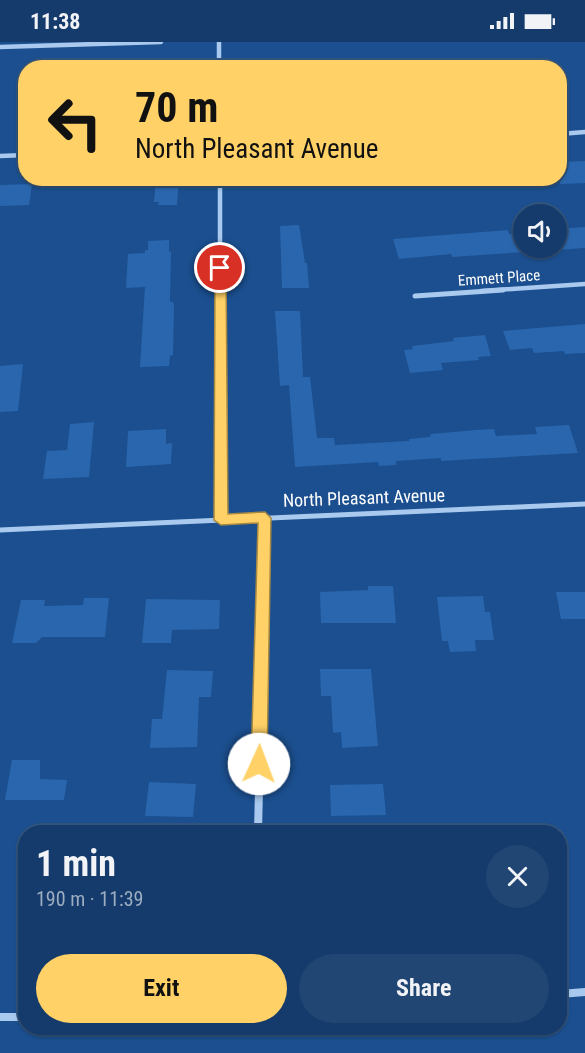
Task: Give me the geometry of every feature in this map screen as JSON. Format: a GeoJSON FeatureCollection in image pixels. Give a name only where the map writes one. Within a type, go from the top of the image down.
{"type":"FeatureCollection","features":[{"type":"Feature","properties":{"kind":"street"},"geometry":{"type":"LineString","coordinates":[[0,47],[161,42]]}},
{"type":"Feature","properties":{"kind":"street"},"geometry":{"type":"LineString","coordinates":[[219,42],[219,60]]}},
{"type":"Feature","properties":{"kind":"street"},"geometry":{"type":"LineString","coordinates":[[567,133],[585,132]]}},
{"type":"Feature","properties":{"kind":"street"},"geometry":{"type":"LineString","coordinates":[[0,156],[18,156]]}},
{"type":"Feature","properties":{"kind":"street"},"geometry":{"type":"LineString","coordinates":[[220,186],[221,520]]}},
{"type":"Feature","properties":{"kind":"street","name":"Emmett Place"},"geometry":{"type":"LineString","coordinates":[[415,296],[585,284]]}},
{"type":"Feature","properties":{"kind":"street","name":"North Pleasant Avenue"},"geometry":{"type":"LineString","coordinates":[[0,530],[585,504]]}},
{"type":"Feature","properties":{"kind":"street"},"geometry":{"type":"LineString","coordinates":[[258,825],[265,518]]}},
{"type":"Feature","properties":{"kind":"street"},"geometry":{"type":"LineString","coordinates":[[567,993],[585,992]]}},
{"type":"Feature","properties":{"kind":"street"},"geometry":{"type":"LineString","coordinates":[[0,1017],[18,1017]]}},
{"type":"Feature","properties":{"kind":"building"},"geometry":{"type":"Polygon","coordinates":[[[585,161],[585,183],[567,184],[567,162],[585,161]]]}},
{"type":"Feature","properties":{"kind":"building"},"geometry":{"type":"Polygon","coordinates":[[[0,185],[32,186],[29,205],[0,206],[0,185]]]}},
{"type":"Feature","properties":{"kind":"building"},"geometry":{"type":"Polygon","coordinates":[[[155,186],[178,186],[177,205],[158,205],[159,202],[154,202],[155,186]]]}},
{"type":"Feature","properties":{"kind":"building"},"geometry":{"type":"Polygon","coordinates":[[[299,225],[305,263],[307,263],[309,288],[282,288],[280,226],[299,225]]]}},
{"type":"Feature","properties":{"kind":"building"},"geometry":{"type":"Polygon","coordinates":[[[585,227],[585,248],[567,249],[567,228],[585,227]]]}},
{"type":"Feature","properties":{"kind":"building"},"geometry":{"type":"Polygon","coordinates":[[[508,230],[509,234],[513,234],[513,253],[452,257],[451,254],[399,259],[393,239],[508,230]]]}},
{"type":"Feature","properties":{"kind":"building"},"geometry":{"type":"Polygon","coordinates":[[[169,240],[169,252],[171,251],[170,302],[173,302],[174,306],[173,355],[170,356],[169,366],[140,367],[145,287],[126,288],[128,254],[145,253],[145,250],[148,250],[148,241],[169,240]]]}},
{"type":"Feature","properties":{"kind":"building"},"geometry":{"type":"Polygon","coordinates":[[[275,311],[300,311],[303,377],[310,377],[317,438],[334,438],[335,445],[409,441],[409,439],[430,437],[431,434],[494,429],[496,436],[537,434],[535,427],[569,425],[578,453],[441,461],[441,458],[396,461],[396,465],[379,466],[378,462],[295,467],[289,385],[280,386],[275,311]]]}},
{"type":"Feature","properties":{"kind":"building"},"geometry":{"type":"Polygon","coordinates":[[[585,324],[585,353],[565,354],[564,351],[534,353],[532,348],[510,350],[503,331],[585,324]]]}},
{"type":"Feature","properties":{"kind":"building"},"geometry":{"type":"Polygon","coordinates":[[[485,335],[491,356],[478,357],[479,360],[441,363],[443,370],[410,373],[404,350],[413,349],[412,346],[454,341],[453,338],[485,335]]]}},
{"type":"Feature","properties":{"kind":"building"},"geometry":{"type":"Polygon","coordinates":[[[23,364],[18,411],[0,412],[0,366],[23,364]]]}},
{"type":"Feature","properties":{"kind":"building"},"geometry":{"type":"Polygon","coordinates":[[[94,422],[89,477],[43,479],[47,451],[67,450],[70,424],[94,422]]]}},
{"type":"Feature","properties":{"kind":"building"},"geometry":{"type":"Polygon","coordinates":[[[166,429],[166,444],[172,443],[171,464],[126,467],[128,431],[166,429]]]}},
{"type":"Feature","properties":{"kind":"building"},"geometry":{"type":"Polygon","coordinates":[[[368,586],[393,586],[396,623],[321,623],[320,592],[368,590],[368,586]]]}},
{"type":"Feature","properties":{"kind":"building"},"geometry":{"type":"Polygon","coordinates":[[[556,592],[585,592],[585,619],[561,619],[556,592]]]}},
{"type":"Feature","properties":{"kind":"building"},"geometry":{"type":"Polygon","coordinates":[[[483,596],[485,612],[490,612],[494,640],[475,640],[476,651],[450,652],[448,641],[442,641],[437,597],[483,596]]]}},
{"type":"Feature","properties":{"kind":"building"},"geometry":{"type":"Polygon","coordinates":[[[84,598],[109,598],[105,637],[42,637],[36,643],[12,643],[21,600],[45,600],[44,606],[83,605],[84,598]]]}},
{"type":"Feature","properties":{"kind":"building"},"geometry":{"type":"Polygon","coordinates":[[[146,599],[220,600],[219,629],[172,630],[171,643],[142,643],[146,599]]]}},
{"type":"Feature","properties":{"kind":"building"},"geometry":{"type":"Polygon","coordinates":[[[320,669],[371,669],[378,746],[342,748],[341,732],[333,733],[331,696],[321,696],[320,669]]]}},
{"type":"Feature","properties":{"kind":"building"},"geometry":{"type":"Polygon","coordinates":[[[167,670],[213,671],[211,697],[199,697],[197,747],[150,748],[152,719],[162,719],[167,670]]]}},
{"type":"Feature","properties":{"kind":"building"},"geometry":{"type":"Polygon","coordinates":[[[12,760],[40,760],[40,779],[67,780],[64,800],[5,800],[12,760]]]}},
{"type":"Feature","properties":{"kind":"building"},"geometry":{"type":"Polygon","coordinates":[[[149,782],[196,784],[193,817],[145,816],[149,782]]]}},
{"type":"Feature","properties":{"kind":"building"},"geometry":{"type":"Polygon","coordinates":[[[383,784],[386,815],[331,816],[330,785],[383,784]]]}},
{"type":"Feature","properties":{"kind":"route"},"geometry":{"type":"LineString","coordinates":[[220,268],[221,520],[265,518],[259,764]]}}]}
